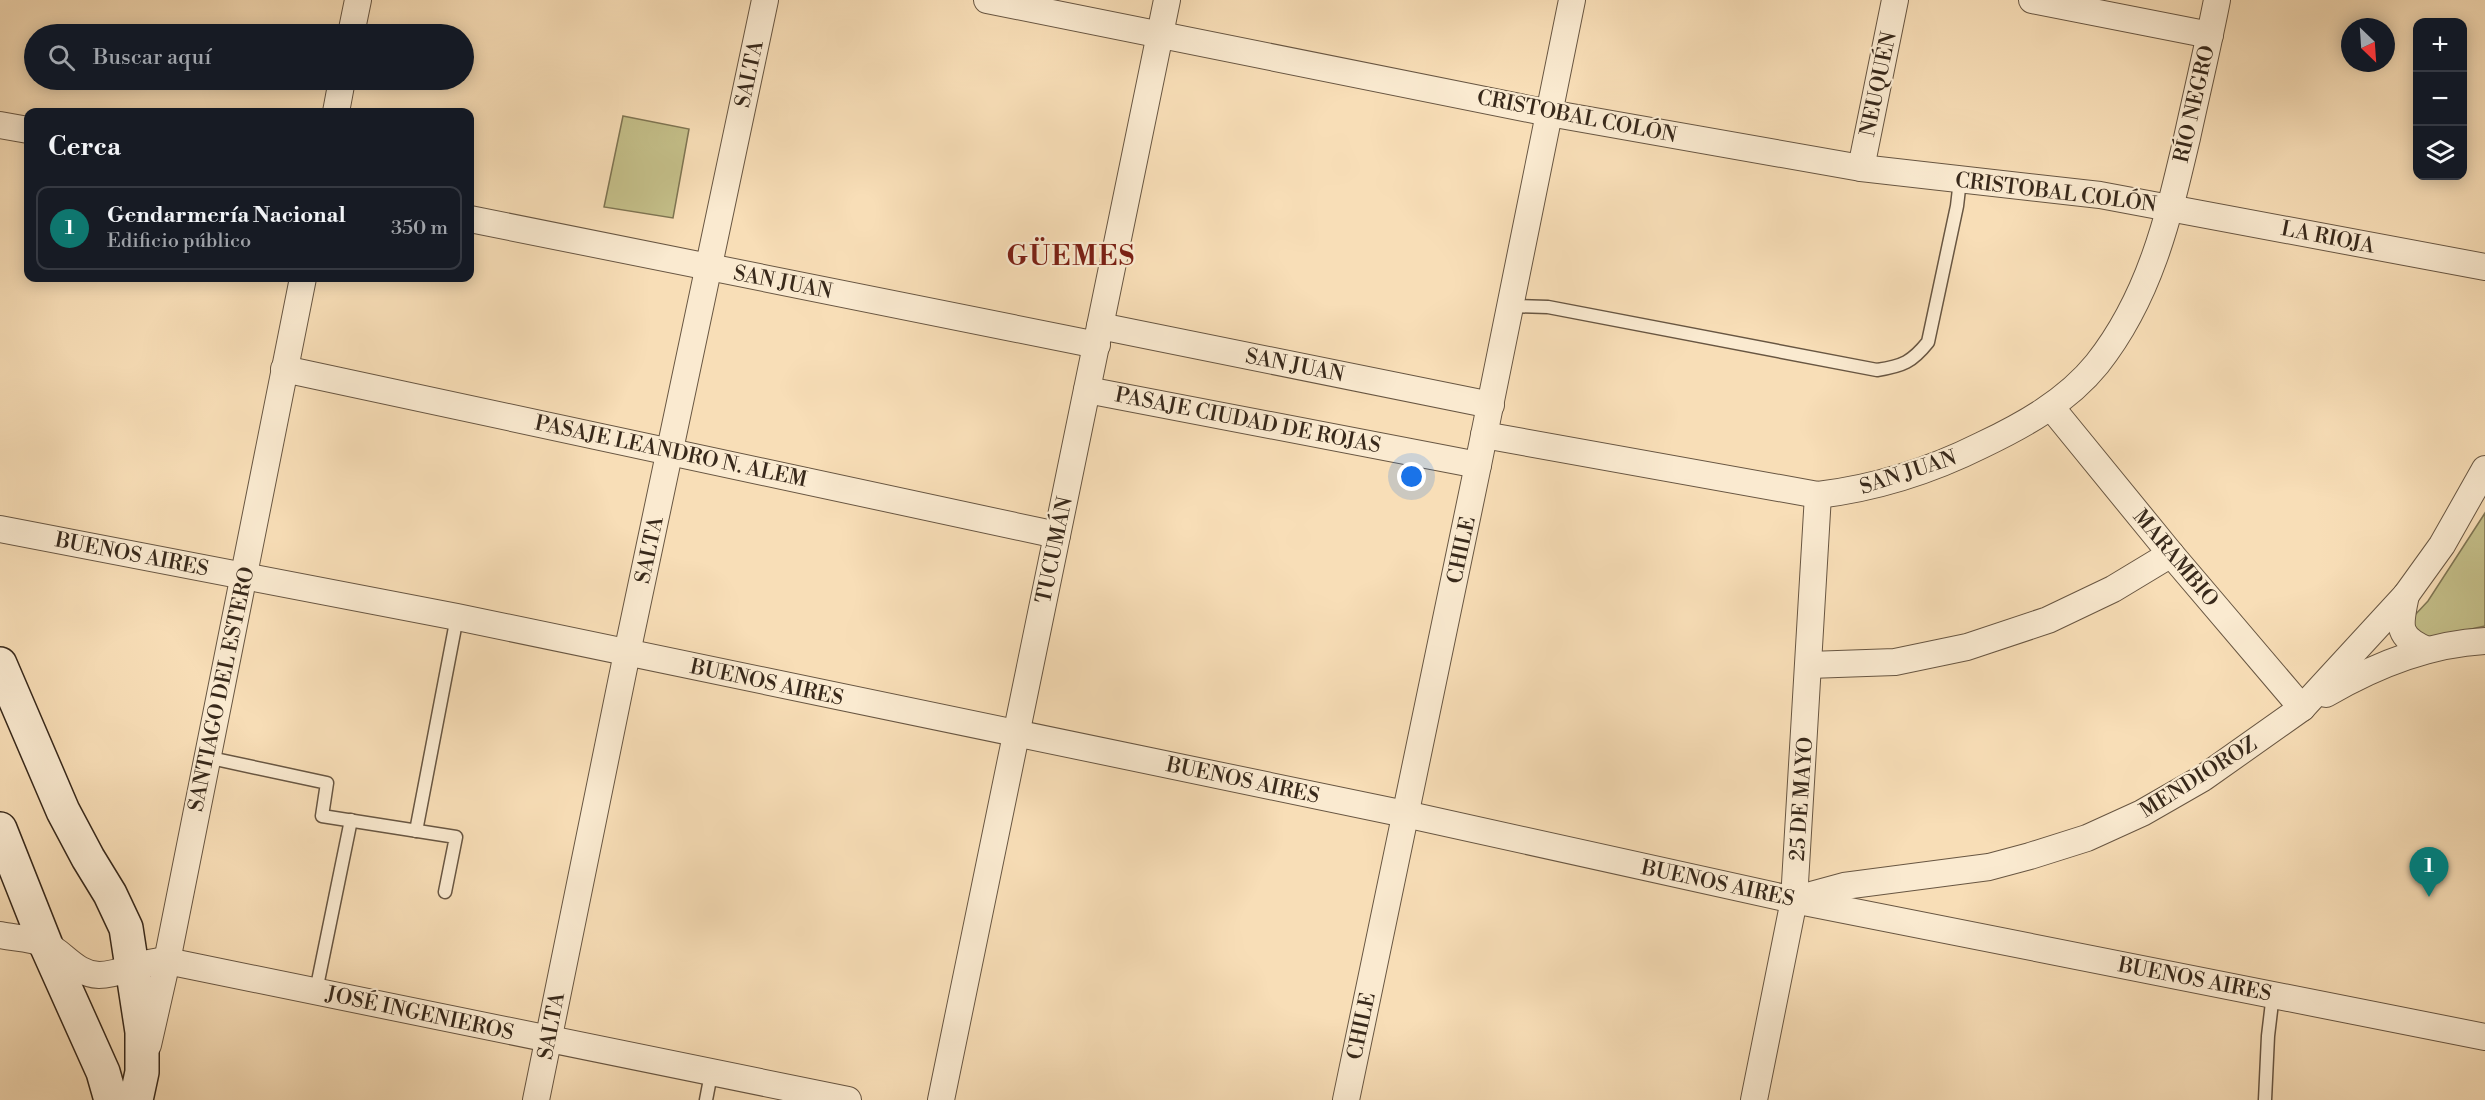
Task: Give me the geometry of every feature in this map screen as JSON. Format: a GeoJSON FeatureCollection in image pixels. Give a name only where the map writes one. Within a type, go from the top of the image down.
{"type":"FeatureCollection","features":[{"type":"Feature","properties":{"kind":"main road"},"geometry":{"type":"LineString","coordinates":[[0,664],[70,826],[110,894],[126,928],[142,1032],[139,1086]]}},
{"type":"Feature","properties":{"kind":"main road"},"geometry":{"type":"LineString","coordinates":[[0,829],[46,945],[103,1072],[111,1100]]}},
{"type":"Feature","properties":{"kind":"street"},"geometry":{"type":"LineString","coordinates":[[353,24],[358,0]]}},
{"type":"Feature","properties":{"kind":"street","name":"SALTA"},"geometry":{"type":"LineString","coordinates":[[537,1100],[627,653],[765,0]]}},
{"type":"Feature","properties":{"kind":"street","name":"CRISTOBAL COLÓN"},"geometry":{"type":"LineString","coordinates":[[987,0],[1549,113],[1861,168],[2100,195],[2171,207]]}},
{"type":"Feature","properties":{"kind":"street","name":"TUCUMÁN"},"geometry":{"type":"LineString","coordinates":[[941,1100],[1167,0]]}},
{"type":"Feature","properties":{"kind":"street","name":"CHILE"},"geometry":{"type":"LineString","coordinates":[[1346,1100],[1491,405],[1572,0]]}},
{"type":"Feature","properties":{"kind":"street","name":"NEUQUÉN"},"geometry":{"type":"LineString","coordinates":[[1861,168],[1895,0]]}},
{"type":"Feature","properties":{"kind":"street"},"geometry":{"type":"LineString","coordinates":[[2032,0],[2210,35]]}},
{"type":"Feature","properties":{"kind":"street","name":"RÍO NEGRO"},"geometry":{"type":"LineString","coordinates":[[2171,207],[2217,0]]}},
{"type":"Feature","properties":{"kind":"street"},"geometry":{"type":"LineString","coordinates":[[337,108],[340,90]]}},
{"type":"Feature","properties":{"kind":"street"},"geometry":{"type":"LineString","coordinates":[[0,124],[24,129]]}},
{"type":"Feature","properties":{"kind":"street","name":"SAN JUAN"},"geometry":{"type":"LineString","coordinates":[[1484,435],[1818,495],[1853,491],[1901,479],[1952,460],[2007,433],[2051,407],[2095,366],[2123,328],[2148,279],[2171,207]]}},
{"type":"Feature","properties":{"kind":"street","name":"LA RIOJA"},"geometry":{"type":"LineString","coordinates":[[2171,207],[2485,267]]}},
{"type":"Feature","properties":{"kind":"street","name":"SAN JUAN"},"geometry":{"type":"LineString","coordinates":[[474,220],[710,267],[1491,405]]}},
{"type":"Feature","properties":{"kind":"street","name":"SANTIAGO DEL ESTERO"},"geometry":{"type":"LineString","coordinates":[[139,1086],[167,961],[302,282]]}},
{"type":"Feature","properties":{"kind":"street","name":"PASAJE LEANDRO N. ALEM"},"geometry":{"type":"LineString","coordinates":[[284,369],[1057,535]]}},
{"type":"Feature","properties":{"kind":"street","name":"PASAJE CIUDAD DE ROJAS"},"geometry":{"type":"LineString","coordinates":[[1087,390],[1478,465]]}},
{"type":"Feature","properties":{"kind":"street","name":"MARAMBIO"},"geometry":{"type":"LineString","coordinates":[[2051,407],[2171,554],[2302,708]]}},
{"type":"Feature","properties":{"kind":"street","name":"MENDIOROZ"},"geometry":{"type":"LineString","coordinates":[[1794,900],[1865,882],[1989,867],[2086,838],[2142,813],[2203,778],[2302,708],[2406,595],[2442,545],[2485,469]]}},
{"type":"Feature","properties":{"kind":"street","name":"25 DE MAYO"},"geometry":{"type":"LineString","coordinates":[[1754,1100],[1794,900],[1818,495]]}},
{"type":"Feature","properties":{"kind":"street","name":"BUENOS AIRES"},"geometry":{"type":"LineString","coordinates":[[0,529],[457,617],[1405,814],[1794,900],[2485,1037]]}},
{"type":"Feature","properties":{"kind":"street"},"geometry":{"type":"LineString","coordinates":[[1809,665],[1895,662],[1967,647],[2048,620],[2113,590],[2171,554]]}},
{"type":"Feature","properties":{"kind":"street"},"geometry":{"type":"LineString","coordinates":[[2406,595],[2400,618],[2401,627],[2407,637],[2427,650]]}},
{"type":"Feature","properties":{"kind":"street"},"geometry":{"type":"LineString","coordinates":[[2302,708],[2356,676],[2427,650],[2485,641]]}},
{"type":"Feature","properties":{"kind":"street","name":"JOSÉ INGENIEROS"},"geometry":{"type":"LineString","coordinates":[[0,935],[46,945],[81,970],[98,975],[152,960],[167,961],[711,1074],[848,1100]]}},
{"type":"Feature","properties":{"kind":"lane"},"geometry":{"type":"LineString","coordinates":[[1510,306],[1548,307],[1877,370],[1899,366],[1915,358],[1928,342],[1960,180]]}},
{"type":"Feature","properties":{"kind":"lane"},"geometry":{"type":"LineString","coordinates":[[416,831],[457,617]]}},
{"type":"Feature","properties":{"kind":"lane"},"geometry":{"type":"LineString","coordinates":[[206,757],[327,783],[322,816],[456,837],[445,892]]}},
{"type":"Feature","properties":{"kind":"lane"},"geometry":{"type":"LineString","coordinates":[[316,991],[351,820]]}},
{"type":"Feature","properties":{"kind":"lane"},"geometry":{"type":"LineString","coordinates":[[2265,1100],[2268,1036],[2273,994]]}},
{"type":"Feature","properties":{"kind":"lane"},"geometry":{"type":"LineString","coordinates":[[706,1100],[711,1074]]}},
{"type":"Feature","properties":{"kind":"shaded area"},"geometry":{"type":"Polygon","coordinates":[[[623,116],[689,129],[673,218],[604,207],[623,116]]]}},
{"type":"Feature","properties":{"kind":"shaded area"},"geometry":{"type":"Polygon","coordinates":[[[2485,513],[2485,626],[2430,638],[2419,635],[2412,627],[2413,617],[2428,601],[2485,513]]]}},
{"type":"Feature","properties":{"kind":"place","name":"Gendarmería Nacional"},"geometry":{"type":"Point","coordinates":[2429,897]}},
{"type":"Feature","properties":{"kind":"district","name":"GÜEMES"},"geometry":{"type":"Point","coordinates":[1071,256]}}]}
